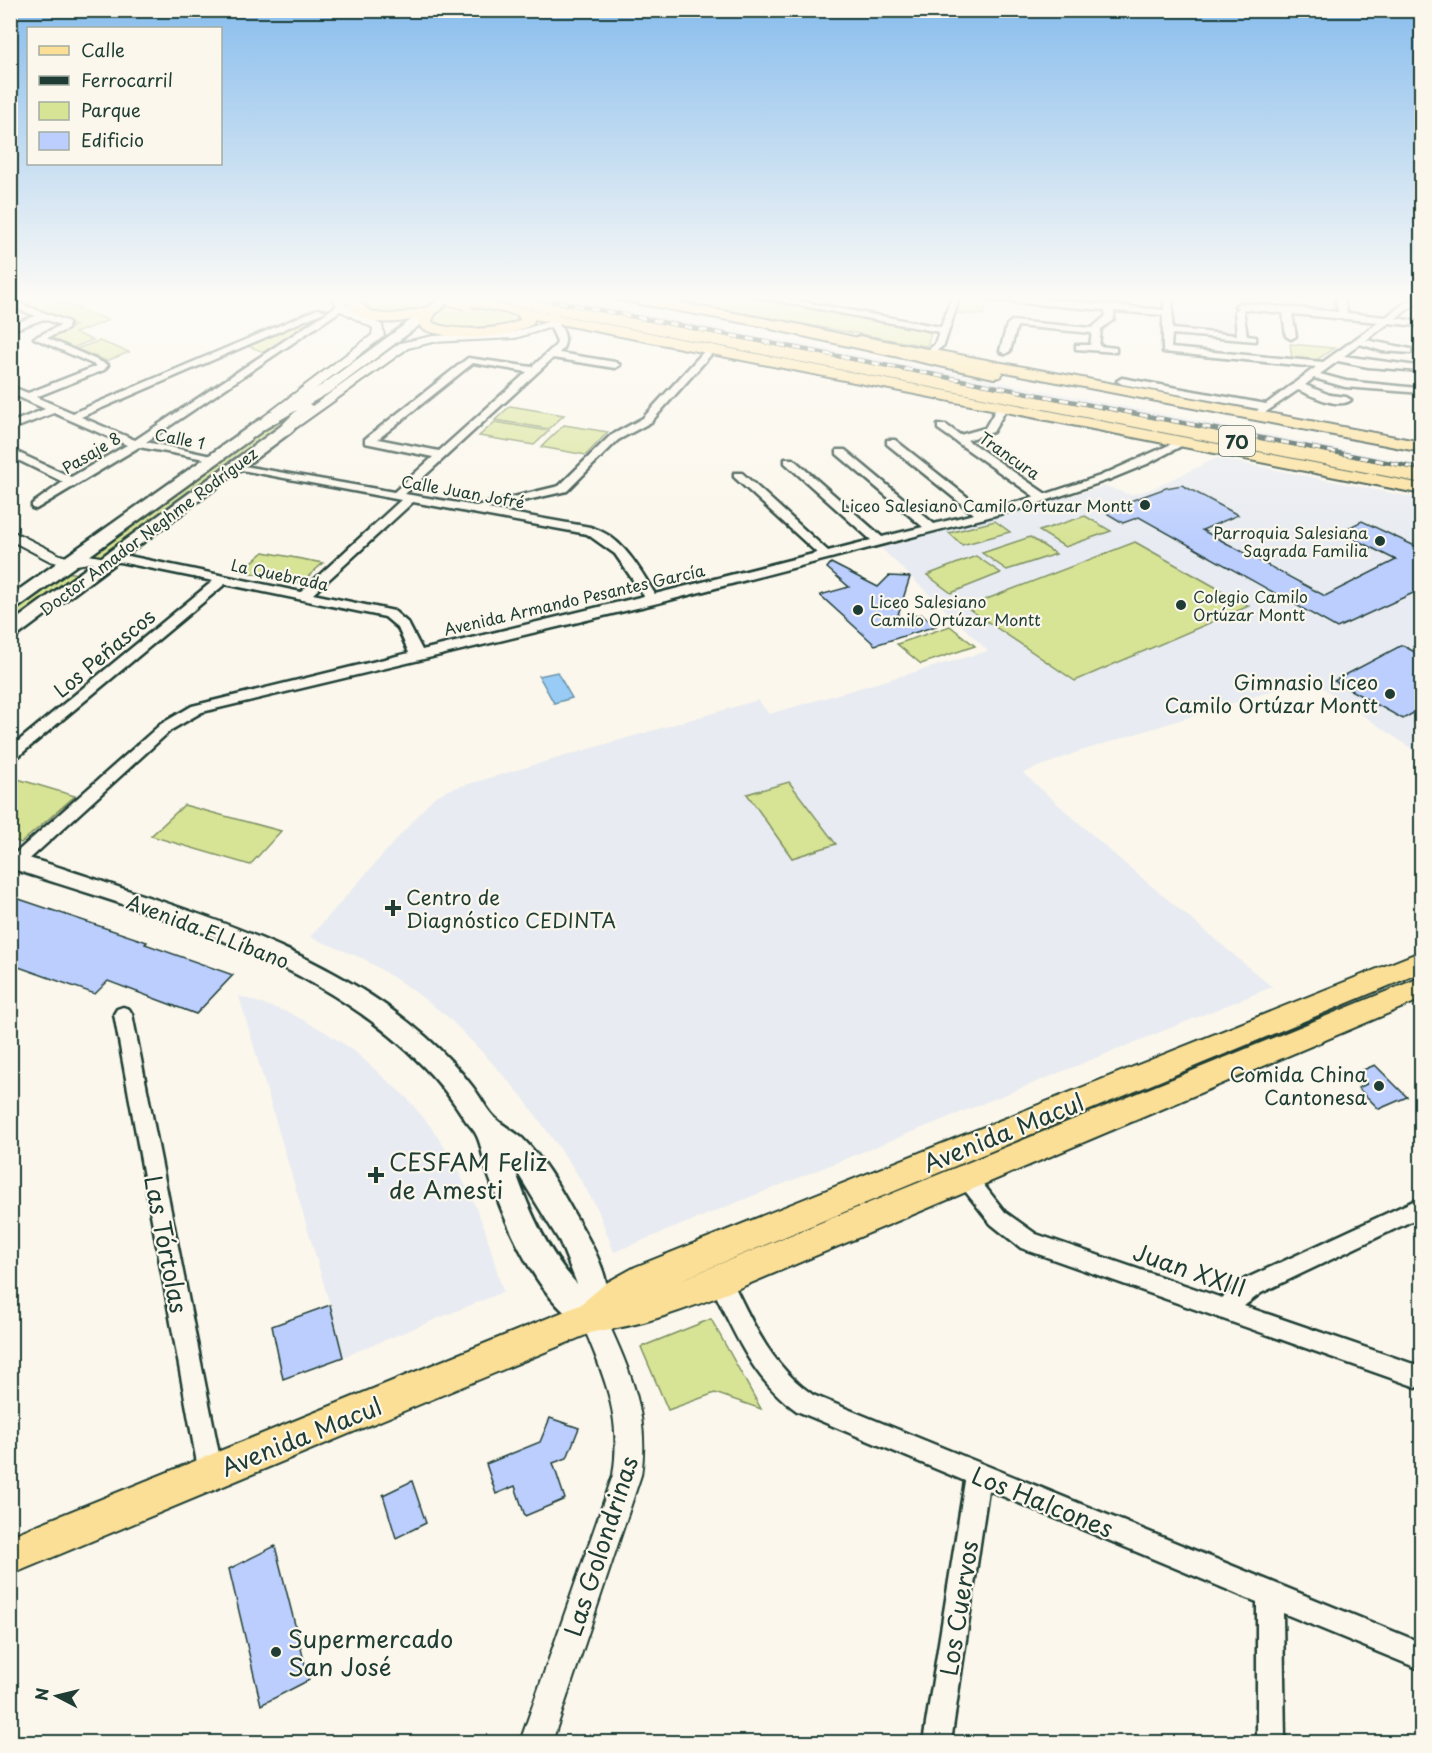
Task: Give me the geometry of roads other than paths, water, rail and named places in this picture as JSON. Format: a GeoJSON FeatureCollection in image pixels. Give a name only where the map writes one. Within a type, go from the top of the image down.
{"type":"FeatureCollection","features":[{"type":"Feature","properties":{"kind":"highway"},"geometry":{"type":"LineString","coordinates":[[886,378],[1052,404]]}},
{"type":"Feature","properties":{"kind":"highway","name":"70"},"geometry":{"type":"LineString","coordinates":[[916,378],[1422,477]]}},
{"type":"Feature","properties":{"kind":"highway","name":"70"},"geometry":{"type":"LineString","coordinates":[[1010,378],[1422,458]]}},
{"type":"Feature","properties":{"kind":"highway"},"geometry":{"type":"LineString","coordinates":[[1013,378],[1032,382]]}},
{"type":"Feature","properties":{"kind":"main road","name":"Doctor Amador Neghme Rodríguez"},"geometry":{"type":"LineString","coordinates":[[10,605],[261,425],[341,378]]}},
{"type":"Feature","properties":{"kind":"main road"},"geometry":{"type":"LineString","coordinates":[[862,378],[1422,489]]}},
{"type":"Feature","properties":{"kind":"main road"},"geometry":{"type":"LineString","coordinates":[[1076,378],[1262,411],[1422,447]]}},
{"type":"Feature","properties":{"kind":"main road","name":"Doctor Amador Neghme Rodríguez"},"geometry":{"type":"LineString","coordinates":[[10,633],[286,429],[327,388]]}},
{"type":"Feature","properties":{"kind":"main road","name":"Avenida El Líbano"},"geometry":{"type":"LineString","coordinates":[[13,861],[238,938],[322,978],[373,1010],[425,1051],[444,1071],[490,1131],[497,1164],[546,1266],[564,1290],[592,1316]]}},
{"type":"Feature","properties":{"kind":"main road","name":"Avenida Macul"},"geometry":{"type":"LineString","coordinates":[[592,1316],[618,1294],[647,1278],[1422,961]]}},
{"type":"Feature","properties":{"kind":"main road","name":"Avenida Macul"},"geometry":{"type":"LineString","coordinates":[[10,1556],[592,1316],[642,1309],[720,1280],[1422,987]]}},
{"type":"Feature","properties":{"kind":"street"},"geometry":{"type":"LineString","coordinates":[[27,397],[76,378]]}},
{"type":"Feature","properties":{"kind":"street"},"geometry":{"type":"LineString","coordinates":[[71,418],[164,378]]}},
{"type":"Feature","properties":{"kind":"street","name":"Pasaje 8"},"geometry":{"type":"LineString","coordinates":[[36,506],[71,482],[136,444],[231,378]]}},
{"type":"Feature","properties":{"kind":"street","name":"Doctor Amador Neghme Rodríguez"},"geometry":{"type":"LineString","coordinates":[[261,425],[323,378]]}},
{"type":"Feature","properties":{"kind":"street","name":"Doctor Amador Neghme Rodríguez"},"geometry":{"type":"LineString","coordinates":[[286,429],[358,378]]}},
{"type":"Feature","properties":{"kind":"street"},"geometry":{"type":"LineString","coordinates":[[442,455],[369,441],[449,378]]}},
{"type":"Feature","properties":{"kind":"street"},"geometry":{"type":"LineString","coordinates":[[397,495],[526,378]]}},
{"type":"Feature","properties":{"kind":"street"},"geometry":{"type":"LineString","coordinates":[[472,509],[563,489],[614,438],[647,420],[685,378]]}},
{"type":"Feature","properties":{"kind":"street"},"geometry":{"type":"LineString","coordinates":[[1122,381],[1262,411],[1306,378]]}},
{"type":"Feature","properties":{"kind":"street"},"geometry":{"type":"LineString","coordinates":[[1324,378],[1345,384],[1418,391]]}},
{"type":"Feature","properties":{"kind":"street"},"geometry":{"type":"LineString","coordinates":[[1296,386],[1328,398],[1346,400]]}},
{"type":"Feature","properties":{"kind":"street","name":"Calle 1"},"geometry":{"type":"LineString","coordinates":[[10,389],[115,438],[212,459]]}},
{"type":"Feature","properties":{"kind":"street","name":"Trancura"},"geometry":{"type":"LineString","coordinates":[[958,438],[989,430],[1003,406]]}},
{"type":"Feature","properties":{"kind":"street"},"geometry":{"type":"LineString","coordinates":[[10,427],[54,409]]}},
{"type":"Feature","properties":{"kind":"street","name":"Trancura"},"geometry":{"type":"LineString","coordinates":[[942,427],[1044,498]]}},
{"type":"Feature","properties":{"kind":"street"},"geometry":{"type":"LineString","coordinates":[[891,442],[983,515]]}},
{"type":"Feature","properties":{"kind":"street","name":"Avenida Armando Pesantes García"},"geometry":{"type":"LineString","coordinates":[[13,861],[166,727],[188,713],[231,699],[653,600],[983,515],[1109,478],[1182,443]]}},
{"type":"Feature","properties":{"kind":"street"},"geometry":{"type":"LineString","coordinates":[[10,452],[71,482]]}},
{"type":"Feature","properties":{"kind":"street"},"geometry":{"type":"LineString","coordinates":[[841,452],[932,528]]}},
{"type":"Feature","properties":{"kind":"street"},"geometry":{"type":"LineString","coordinates":[[789,461],[879,541]]}},
{"type":"Feature","properties":{"kind":"street","name":"Calle Juan Jofré"},"geometry":{"type":"LineString","coordinates":[[236,466],[580,529],[606,538],[619,548],[653,600]]}},
{"type":"Feature","properties":{"kind":"street"},"geometry":{"type":"LineString","coordinates":[[738,475],[826,555]]}},
{"type":"Feature","properties":{"kind":"street"},"geometry":{"type":"LineString","coordinates":[[304,596],[410,498]]}},
{"type":"Feature","properties":{"kind":"street"},"geometry":{"type":"LineString","coordinates":[[10,534],[49,555],[70,562],[76,568],[105,564]]}},
{"type":"Feature","properties":{"kind":"street","name":"La Quebrada"},"geometry":{"type":"LineString","coordinates":[[105,564],[223,579],[389,614],[398,618],[417,655]]}},
{"type":"Feature","properties":{"kind":"street","name":"Los Peñascos"},"geometry":{"type":"LineString","coordinates":[[10,756],[223,579]]}},
{"type":"Feature","properties":{"kind":"street","name":"Las Tórtolas"},"geometry":{"type":"LineString","coordinates":[[123,1014],[211,1474]]}},
{"type":"Feature","properties":{"kind":"street","name":"Juan XXIII"},"geometry":{"type":"LineString","coordinates":[[965,1176],[998,1218],[1029,1241],[1422,1378]]}},
{"type":"Feature","properties":{"kind":"street"},"geometry":{"type":"LineString","coordinates":[[1226,1310],[1253,1286],[1422,1206]]}},
{"type":"Feature","properties":{"kind":"street","name":"Los Halcones"},"geometry":{"type":"LineString","coordinates":[[720,1280],[763,1366],[787,1392],[820,1409],[1422,1657]]}},
{"type":"Feature","properties":{"kind":"street","name":"Las Golondrinas"},"geometry":{"type":"LineString","coordinates":[[536,1743],[631,1458],[631,1417],[625,1395],[592,1316]]}},
{"type":"Feature","properties":{"kind":"street","name":"Los Cuervos"},"geometry":{"type":"LineString","coordinates":[[937,1743],[978,1474]]}},
{"type":"Feature","properties":{"kind":"street"},"geometry":{"type":"LineString","coordinates":[[1270,1595],[1271,1743]]}},
{"type":"Feature","properties":{"kind":"water"},"geometry":{"type":"Polygon","coordinates":[[[557,672],[572,698],[554,703],[539,676],[557,672]]]}},
{"type":"Feature","properties":{"kind":"railway"},"geometry":{"type":"LineString","coordinates":[[950,378],[1422,469]]}},
{"type":"Feature","properties":{"kind":"place","name":"Liceo Salesiano Camilo Ortuzar Montt"},"geometry":{"type":"Point","coordinates":[1145,505]}},
{"type":"Feature","properties":{"kind":"place","name":"Parroquia Salesiana Sagrada Familia"},"geometry":{"type":"Point","coordinates":[1380,541]}},
{"type":"Feature","properties":{"kind":"place","name":"Colegio Camilo Ortúzar Montt"},"geometry":{"type":"Point","coordinates":[1181,605]}},
{"type":"Feature","properties":{"kind":"place","name":"Liceo Salesiano Camilo Ortúzar Montt"},"geometry":{"type":"Point","coordinates":[858,610]}},
{"type":"Feature","properties":{"kind":"place","name":"Gimnasio Liceo Camilo Ortúzar Montt"},"geometry":{"type":"Point","coordinates":[1390,694]}},
{"type":"Feature","properties":{"kind":"place","name":"Centro de Diagnóstico CEDINTA"},"geometry":{"type":"Point","coordinates":[393,908]}},
{"type":"Feature","properties":{"kind":"place","name":"Comida China Cantonesa"},"geometry":{"type":"Point","coordinates":[1379,1086]}},
{"type":"Feature","properties":{"kind":"place","name":"CESFAM Feliz de Amesti"},"geometry":{"type":"Point","coordinates":[376,1175]}},
{"type":"Feature","properties":{"kind":"place","name":"Supermercado San José"},"geometry":{"type":"Point","coordinates":[276,1652]}}]}
